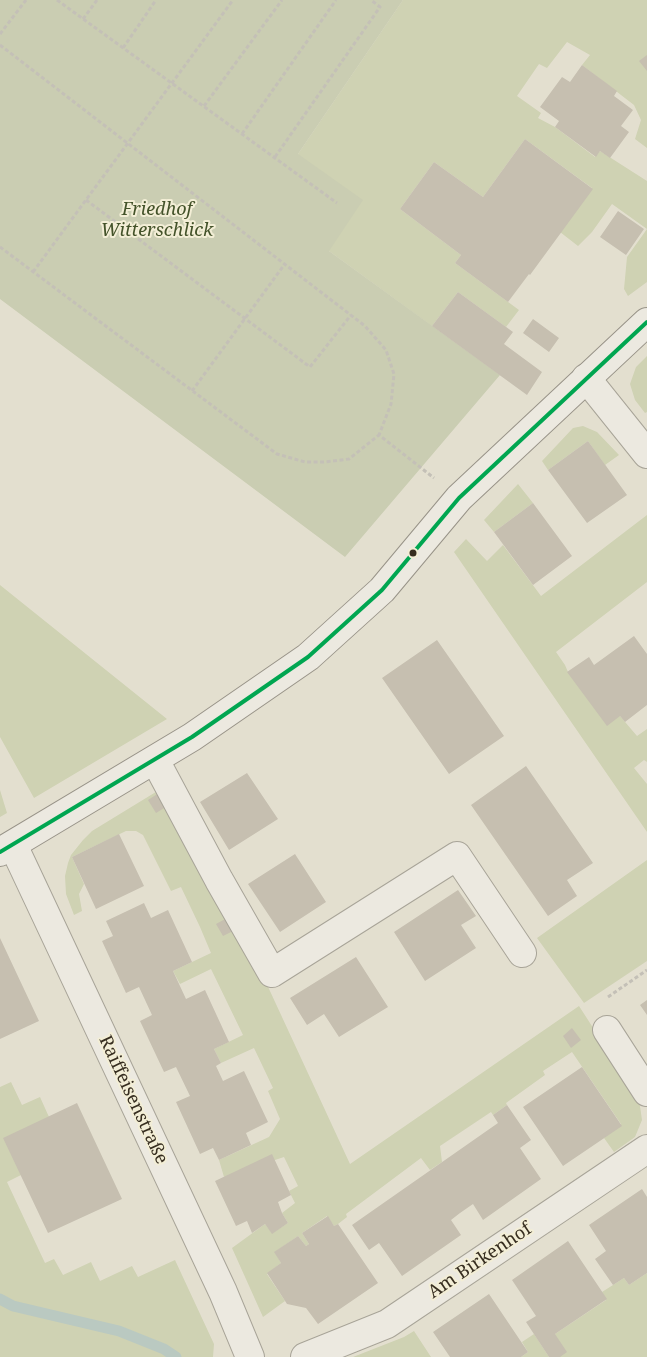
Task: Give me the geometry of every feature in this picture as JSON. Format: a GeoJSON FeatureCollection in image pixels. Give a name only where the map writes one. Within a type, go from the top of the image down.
{"type":"FeatureCollection","features":[{"type":"Feature","properties":{"kind":"street"},"geometry":{"type":"LineString","coordinates":[[6,849],[155,760],[229,713],[308,656],[382,590],[459,498],[647,322]]}},
{"type":"Feature","properties":{"kind":"street"},"geometry":{"type":"LineString","coordinates":[[586,378],[647,454]]}},
{"type":"Feature","properties":{"kind":"street"},"geometry":{"type":"LineString","coordinates":[[155,760],[219,880],[272,973],[457,856],[522,953]]}},
{"type":"Feature","properties":{"kind":"street","name":"Raiffeisenstraße"},"geometry":{"type":"LineString","coordinates":[[6,849],[223,1292],[250,1357]]}},
{"type":"Feature","properties":{"kind":"street"},"geometry":{"type":"LineString","coordinates":[[606,1030],[647,1092]]}},
{"type":"Feature","properties":{"kind":"street","name":"Am Birkenhof"},"geometry":{"type":"LineString","coordinates":[[305,1357],[387,1324],[647,1149]]}},
{"type":"Feature","properties":{"kind":"path"},"geometry":{"type":"LineString","coordinates":[[0,34],[26,0]]}},
{"type":"Feature","properties":{"kind":"path"},"geometry":{"type":"LineString","coordinates":[[57,0],[337,202]]}},
{"type":"Feature","properties":{"kind":"path"},"geometry":{"type":"LineString","coordinates":[[83,19],[97,0]]}},
{"type":"Feature","properties":{"kind":"path"},"geometry":{"type":"LineString","coordinates":[[123,48],[156,0]]}},
{"type":"Feature","properties":{"kind":"path"},"geometry":{"type":"LineString","coordinates":[[33,272],[233,0]]}},
{"type":"Feature","properties":{"kind":"path"},"geometry":{"type":"LineString","coordinates":[[204,106],[282,0]]}},
{"type":"Feature","properties":{"kind":"path"},"geometry":{"type":"LineString","coordinates":[[242,134],[336,0]]}},
{"type":"Feature","properties":{"kind":"path"},"geometry":{"type":"LineString","coordinates":[[275,157],[380,8],[371,0]]}},
{"type":"Feature","properties":{"kind":"path"},"geometry":{"type":"LineString","coordinates":[[0,45],[365,326],[386,350],[394,374],[391,404],[379,435],[349,459],[305,462],[277,454],[0,247]]}},
{"type":"Feature","properties":{"kind":"path"},"geometry":{"type":"LineString","coordinates":[[86,200],[310,367],[351,315]]}},
{"type":"Feature","properties":{"kind":"path"},"geometry":{"type":"LineString","coordinates":[[192,391],[284,265]]}},
{"type":"Feature","properties":{"kind":"path"},"geometry":{"type":"LineString","coordinates":[[379,435],[459,498]]}},
{"type":"Feature","properties":{"kind":"green space","name":"Friedhof Witterschlick"},"geometry":{"type":"Polygon","coordinates":[[[0,0],[403,0],[298,154],[363,200],[329,251],[500,375],[345,557],[0,299],[0,0]]]}},
{"type":"Feature","properties":{"kind":"green space"},"geometry":{"type":"Polygon","coordinates":[[[403,0],[647,0],[647,148],[635,139],[641,120],[634,105],[582,65],[590,55],[567,42],[547,68],[539,64],[517,96],[541,113],[538,118],[555,127],[595,157],[600,151],[647,181],[647,229],[612,204],[592,232],[578,246],[560,232],[592,188],[525,139],[483,197],[434,162],[400,209],[461,255],[455,263],[519,310],[506,327],[458,292],[432,326],[329,251],[298,154],[403,0]]]}},
{"type":"Feature","properties":{"kind":"green space"},"geometry":{"type":"Polygon","coordinates":[[[647,229],[647,282],[628,296],[624,289],[627,257],[647,229]]]}},
{"type":"Feature","properties":{"kind":"green space"},"geometry":{"type":"Polygon","coordinates":[[[647,356],[647,412],[645,413],[635,400],[630,384],[636,367],[647,356]]]}},
{"type":"Feature","properties":{"kind":"green space"},"geometry":{"type":"Polygon","coordinates":[[[583,426],[597,432],[619,455],[605,465],[588,441],[548,470],[542,461],[573,428],[583,426]]]}},
{"type":"Feature","properties":{"kind":"green space"},"geometry":{"type":"Polygon","coordinates":[[[518,484],[533,503],[494,532],[484,520],[518,484]]]}},
{"type":"Feature","properties":{"kind":"green space"},"geometry":{"type":"Polygon","coordinates":[[[647,515],[647,582],[556,652],[568,672],[620,716],[637,736],[647,729],[647,762],[644,760],[634,768],[647,784],[647,832],[454,552],[466,539],[487,561],[503,545],[541,596],[647,515]]]}},
{"type":"Feature","properties":{"kind":"green space"},"geometry":{"type":"Polygon","coordinates":[[[0,585],[167,719],[34,798],[0,737],[0,585]]]}},
{"type":"Feature","properties":{"kind":"green space"},"geometry":{"type":"Polygon","coordinates":[[[164,787],[251,950],[350,1164],[579,1006],[639,1099],[642,1120],[635,1137],[614,1152],[604,1138],[621,1124],[572,1052],[543,1071],[545,1075],[506,1103],[507,1105],[493,1115],[491,1112],[440,1146],[442,1162],[430,1170],[421,1158],[346,1214],[347,1217],[338,1224],[334,1226],[327,1216],[302,1233],[309,1244],[306,1246],[298,1236],[275,1252],[281,1263],[267,1274],[285,1301],[263,1317],[232,1248],[265,1224],[272,1233],[288,1223],[282,1213],[295,1203],[289,1191],[298,1186],[284,1157],[224,1177],[219,1160],[269,1137],[280,1119],[268,1091],[273,1088],[254,1048],[221,1063],[214,1049],[243,1035],[211,969],[180,984],[173,971],[211,953],[200,927],[181,887],[171,891],[143,835],[136,831],[126,831],[72,857],[84,884],[79,894],[82,911],[74,915],[66,894],[65,876],[68,863],[71,855],[83,840],[92,831],[164,787]]]}},
{"type":"Feature","properties":{"kind":"green space"},"geometry":{"type":"Polygon","coordinates":[[[0,790],[7,813],[0,817],[0,790]]]}},
{"type":"Feature","properties":{"kind":"green space"},"geometry":{"type":"Polygon","coordinates":[[[647,860],[647,961],[584,1003],[537,938],[647,860]]]}},
{"type":"Feature","properties":{"kind":"green space"},"geometry":{"type":"Polygon","coordinates":[[[11,1082],[22,1105],[40,1097],[49,1117],[21,1175],[7,1182],[45,1263],[54,1259],[63,1275],[91,1262],[100,1281],[132,1266],[138,1277],[175,1260],[214,1344],[213,1357],[0,1357],[0,1087],[11,1082]]]}},
{"type":"Feature","properties":{"kind":"green space"},"geometry":{"type":"Polygon","coordinates":[[[647,1273],[647,1357],[560,1357],[555,1334],[606,1300],[602,1292],[624,1278],[629,1285],[647,1273]]]}},
{"type":"Feature","properties":{"kind":"green space"},"geometry":{"type":"Polygon","coordinates":[[[414,1331],[431,1357],[353,1357],[404,1337],[414,1331]]]}},
{"type":"Feature","properties":{"kind":"green space"},"geometry":{"type":"Polygon","coordinates":[[[534,1334],[549,1357],[521,1357],[528,1352],[522,1342],[534,1334]]]}},
{"type":"Feature","properties":{"kind":"building"},"geometry":{"type":"Polygon","coordinates":[[[647,55],[647,71],[639,61],[647,55]]]}},
{"type":"Feature","properties":{"kind":"building"},"geometry":{"type":"Polygon","coordinates":[[[582,65],[617,91],[614,96],[633,110],[621,126],[629,132],[610,158],[600,151],[596,157],[555,127],[559,121],[540,107],[562,77],[570,82],[582,65]]]}},
{"type":"Feature","properties":{"kind":"building"},"geometry":{"type":"Polygon","coordinates":[[[525,139],[593,189],[508,302],[455,263],[461,255],[400,209],[434,162],[483,197],[525,139]]]}},
{"type":"Feature","properties":{"kind":"building"},"geometry":{"type":"Polygon","coordinates":[[[618,211],[644,229],[626,255],[600,237],[618,211]]]}},
{"type":"Feature","properties":{"kind":"building"},"geometry":{"type":"Polygon","coordinates":[[[458,292],[513,332],[504,344],[542,372],[527,395],[432,326],[458,292]]]}},
{"type":"Feature","properties":{"kind":"building"},"geometry":{"type":"Polygon","coordinates":[[[533,319],[559,338],[549,352],[523,333],[533,319]]]}},
{"type":"Feature","properties":{"kind":"building"},"geometry":{"type":"Polygon","coordinates":[[[588,441],[627,495],[587,523],[548,470],[588,441]]]}},
{"type":"Feature","properties":{"kind":"building"},"geometry":{"type":"Polygon","coordinates":[[[533,503],[572,556],[533,585],[494,532],[533,503]]]}},
{"type":"Feature","properties":{"kind":"building"},"geometry":{"type":"Polygon","coordinates":[[[634,636],[647,654],[647,705],[625,722],[620,716],[607,726],[567,672],[589,657],[594,665],[634,636]]]}},
{"type":"Feature","properties":{"kind":"building"},"geometry":{"type":"Polygon","coordinates":[[[437,640],[504,736],[449,774],[382,678],[437,640]]]}},
{"type":"Feature","properties":{"kind":"building"},"geometry":{"type":"Polygon","coordinates":[[[526,766],[593,863],[567,880],[577,896],[548,916],[471,805],[526,766]]]}},
{"type":"Feature","properties":{"kind":"building"},"geometry":{"type":"Polygon","coordinates":[[[247,773],[278,819],[229,850],[200,802],[247,773]]]}},
{"type":"Feature","properties":{"kind":"building"},"geometry":{"type":"Polygon","coordinates":[[[162,791],[169,805],[156,813],[148,800],[162,791]]]}},
{"type":"Feature","properties":{"kind":"building"},"geometry":{"type":"Polygon","coordinates":[[[119,834],[144,886],[96,909],[72,857],[119,834]]]}},
{"type":"Feature","properties":{"kind":"building"},"geometry":{"type":"Polygon","coordinates":[[[295,854],[326,902],[280,932],[248,884],[295,854]]]}},
{"type":"Feature","properties":{"kind":"building"},"geometry":{"type":"Polygon","coordinates":[[[458,890],[476,916],[461,925],[476,948],[425,981],[394,932],[458,890]]]}},
{"type":"Feature","properties":{"kind":"building"},"geometry":{"type":"Polygon","coordinates":[[[144,903],[151,918],[168,910],[192,962],[173,971],[186,999],[205,990],[229,1042],[214,1049],[221,1063],[216,1066],[223,1081],[244,1071],[268,1122],[246,1133],[251,1145],[219,1160],[213,1148],[200,1154],[176,1102],[190,1096],[176,1067],[164,1072],[140,1021],[152,1015],[139,987],[126,993],[102,941],[113,936],[106,921],[144,903]]]}},
{"type":"Feature","properties":{"kind":"building"},"geometry":{"type":"Polygon","coordinates":[[[227,918],[233,931],[223,936],[216,924],[227,918]]]}},
{"type":"Feature","properties":{"kind":"building"},"geometry":{"type":"Polygon","coordinates":[[[0,938],[39,1021],[0,1039],[0,938]]]}},
{"type":"Feature","properties":{"kind":"building"},"geometry":{"type":"Polygon","coordinates":[[[356,957],[388,1007],[339,1037],[324,1014],[307,1025],[290,998],[356,957]]]}},
{"type":"Feature","properties":{"kind":"building"},"geometry":{"type":"Polygon","coordinates":[[[647,1000],[647,1015],[640,1005],[647,1000]]]}},
{"type":"Feature","properties":{"kind":"building"},"geometry":{"type":"Polygon","coordinates":[[[572,1028],[581,1040],[571,1048],[563,1036],[572,1028]]]}},
{"type":"Feature","properties":{"kind":"building"},"geometry":{"type":"Polygon","coordinates":[[[582,1067],[622,1126],[563,1166],[523,1107],[582,1067]]]}},
{"type":"Feature","properties":{"kind":"building"},"geometry":{"type":"Polygon","coordinates":[[[77,1103],[122,1199],[48,1233],[3,1138],[77,1103]]]}},
{"type":"Feature","properties":{"kind":"building"},"geometry":{"type":"Polygon","coordinates":[[[507,1105],[531,1140],[520,1148],[541,1179],[483,1220],[473,1204],[460,1213],[451,1220],[461,1235],[402,1276],[379,1243],[369,1250],[352,1225],[498,1123],[493,1115],[507,1105]]]}},
{"type":"Feature","properties":{"kind":"building"},"geometry":{"type":"Polygon","coordinates":[[[272,1154],[291,1195],[278,1202],[288,1223],[272,1234],[265,1224],[252,1233],[247,1221],[236,1226],[215,1181],[272,1154]]]}},
{"type":"Feature","properties":{"kind":"building"},"geometry":{"type":"Polygon","coordinates":[[[642,1189],[647,1197],[647,1273],[629,1285],[624,1278],[613,1285],[595,1259],[606,1251],[589,1225],[642,1189]]]}},
{"type":"Feature","properties":{"kind":"building"},"geometry":{"type":"Polygon","coordinates":[[[328,1216],[334,1226],[338,1224],[378,1283],[318,1324],[306,1308],[287,1304],[267,1273],[281,1263],[274,1252],[298,1236],[306,1246],[309,1244],[302,1233],[328,1216]]]}},
{"type":"Feature","properties":{"kind":"building"},"geometry":{"type":"Polygon","coordinates":[[[568,1241],[607,1299],[555,1334],[567,1352],[560,1357],[549,1357],[526,1322],[536,1316],[512,1280],[568,1241]]]}},
{"type":"Feature","properties":{"kind":"building"},"geometry":{"type":"Polygon","coordinates":[[[489,1294],[528,1352],[521,1357],[450,1357],[433,1332],[489,1294]]]}},
{"type":"Feature","properties":{"kind":"waterway"},"geometry":{"type":"LineString","coordinates":[[0,1299],[13,1306],[119,1331],[164,1349],[176,1357]]}},
{"type":"Feature","properties":{"kind":"transit line"},"geometry":{"type":"LineString","coordinates":[[0,852],[192,737],[308,657],[382,590],[459,498],[647,322]]}}]}
